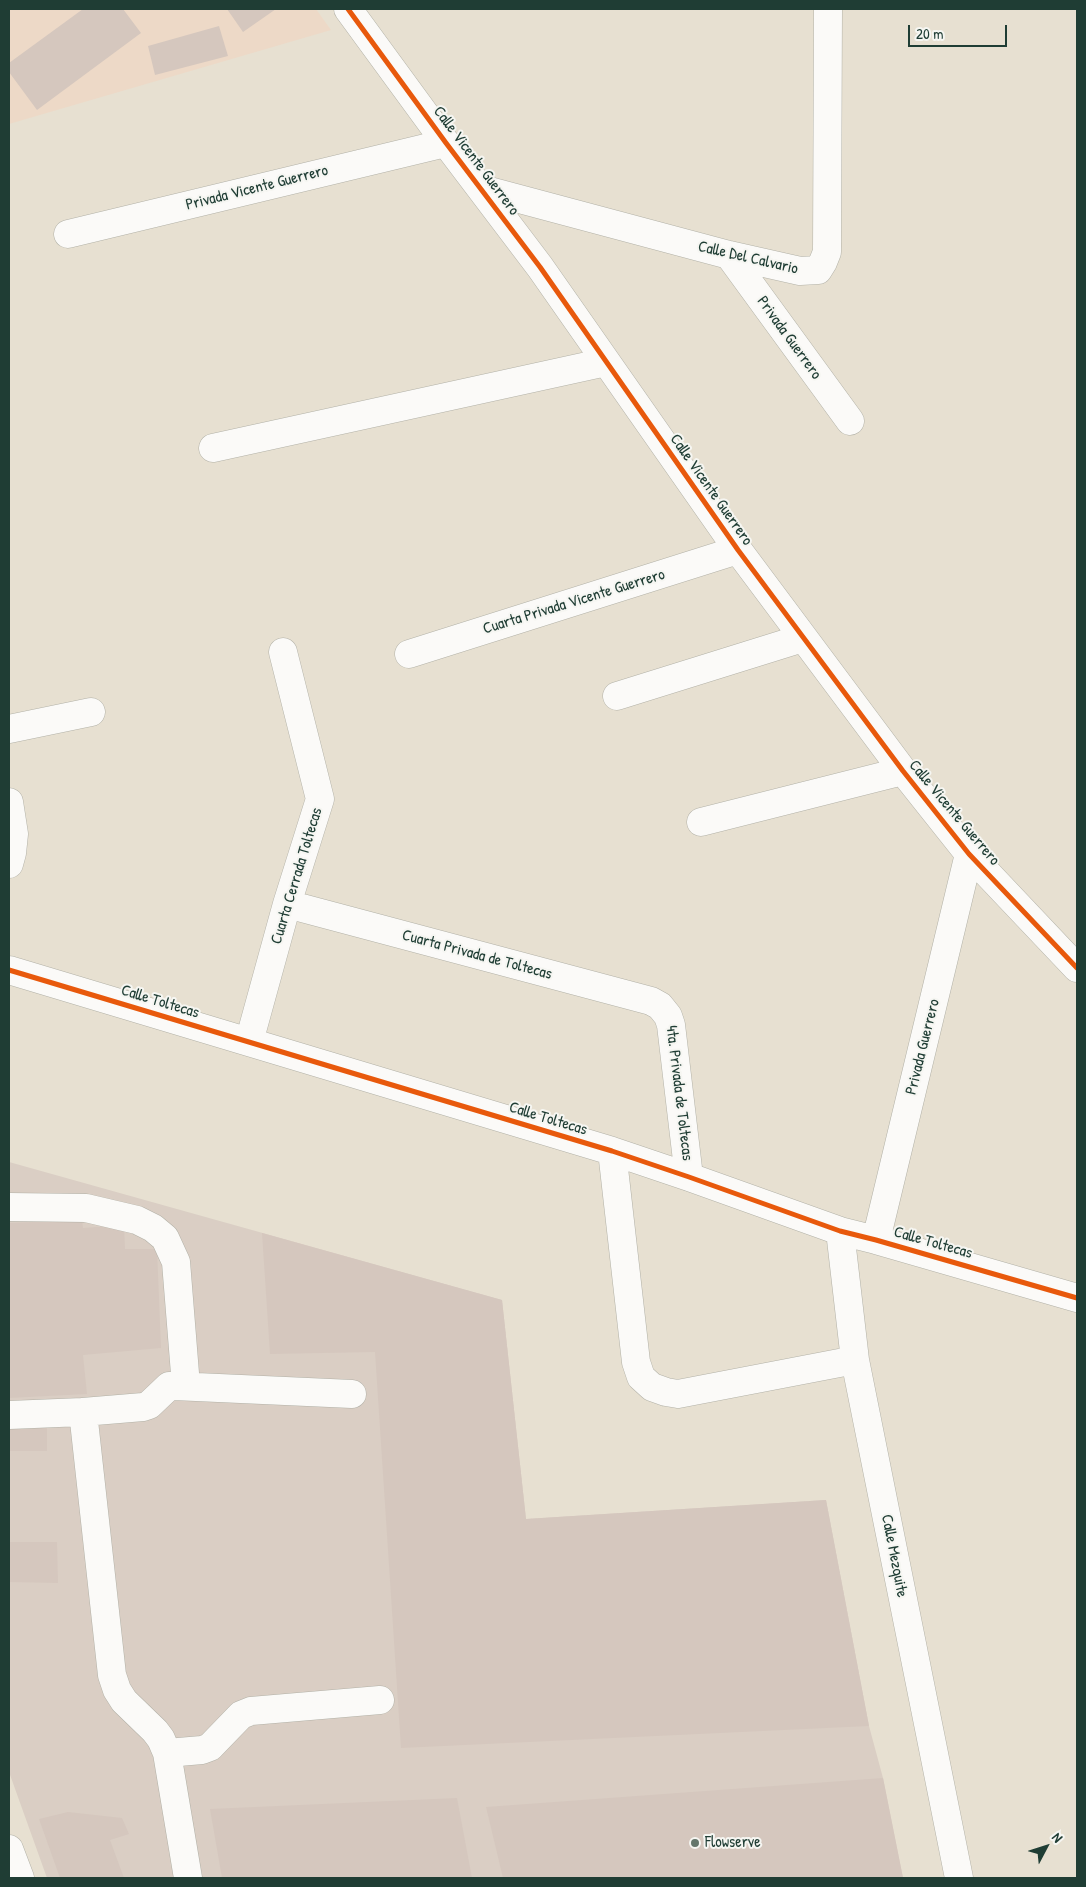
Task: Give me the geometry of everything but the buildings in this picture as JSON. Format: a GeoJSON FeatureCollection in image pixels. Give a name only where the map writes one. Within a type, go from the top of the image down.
{"type":"FeatureCollection","features":[{"type":"Feature","properties":{"kind":"street","name":"Calle Vicente Guerrero"},"geometry":{"type":"LineString","coordinates":[[348,9],[540,267],[738,550],[904,771],[969,854],[1077,968]]}},
{"type":"Feature","properties":{"kind":"street","name":"Calle Del Calvario"},"geometry":{"type":"LineString","coordinates":[[482,189],[729,255],[800,271],[818,270],[824,262],[826,252],[828,9]]}},
{"type":"Feature","properties":{"kind":"street","name":"Privada Vicente Guerrero"},"geometry":{"type":"LineString","coordinates":[[68,234],[446,143]]}},
{"type":"Feature","properties":{"kind":"street","name":"Privada Guerrero"},"geometry":{"type":"LineString","coordinates":[[729,255],[850,421]]}},
{"type":"Feature","properties":{"kind":"street"},"geometry":{"type":"LineString","coordinates":[[213,448],[606,362]]}},
{"type":"Feature","properties":{"kind":"street","name":"Cuarta Privada Vicente Guerrero"},"geometry":{"type":"LineString","coordinates":[[409,654],[738,550]]}},
{"type":"Feature","properties":{"kind":"street"},"geometry":{"type":"LineString","coordinates":[[617,696],[803,638]]}},
{"type":"Feature","properties":{"kind":"street","name":"Cuarta Cerrada Toltecas"},"geometry":{"type":"LineString","coordinates":[[249,1042],[287,904],[320,799],[283,652]]}},
{"type":"Feature","properties":{"kind":"street"},"geometry":{"type":"LineString","coordinates":[[9,729],[91,712]]}},
{"type":"Feature","properties":{"kind":"street"},"geometry":{"type":"LineString","coordinates":[[702,822],[904,771]]}},
{"type":"Feature","properties":{"kind":"street"},"geometry":{"type":"LineString","coordinates":[[9,802],[14,834],[9,864]]}},
{"type":"Feature","properties":{"kind":"street","name":"Privada Guerrero"},"geometry":{"type":"LineString","coordinates":[[876,1240],[969,854]]}},
{"type":"Feature","properties":{"kind":"street","name":"Cuarta Privada de Toltecas"},"geometry":{"type":"LineString","coordinates":[[287,904],[651,1001],[665,1011]]}},
{"type":"Feature","properties":{"kind":"street","name":"Calle Toltecas"},"geometry":{"type":"LineString","coordinates":[[9,970],[612,1152],[690,1177],[840,1231],[1077,1298]]}},
{"type":"Feature","properties":{"kind":"street","name":"4ta. Privada de Toltecas"},"geometry":{"type":"LineString","coordinates":[[665,1011],[671,1025],[690,1177]]}},
{"type":"Feature","properties":{"kind":"street"},"geometry":{"type":"LineString","coordinates":[[612,1152],[636,1362],[641,1377],[652,1388],[678,1394],[855,1360]]}},
{"type":"Feature","properties":{"kind":"street"},"geometry":{"type":"LineString","coordinates":[[9,1207],[86,1208],[136,1220],[153,1228],[165,1238],[176,1262],[186,1386]]}},
{"type":"Feature","properties":{"kind":"street","name":"Calle Mezquite"},"geometry":{"type":"LineString","coordinates":[[840,1231],[855,1360],[959,1878]]}},
{"type":"Feature","properties":{"kind":"street"},"geometry":{"type":"LineString","coordinates":[[9,1415],[143,1407],[148,1405],[169,1386],[352,1394]]}},
{"type":"Feature","properties":{"kind":"street"},"geometry":{"type":"LineString","coordinates":[[83,1412],[112,1674],[117,1690],[124,1701],[155,1731],[167,1753],[188,1878]]}},
{"type":"Feature","properties":{"kind":"street"},"geometry":{"type":"LineString","coordinates":[[167,1753],[202,1750],[210,1747],[241,1715],[251,1711],[380,1700]]}},
{"type":"Feature","properties":{"kind":"street"},"geometry":{"type":"LineString","coordinates":[[9,1849],[20,1878]]}},
{"type":"Feature","properties":{"kind":"shaded area"},"geometry":{"type":"Polygon","coordinates":[[[9,9],[316,9],[331,30],[9,124],[9,9]]]}},
{"type":"Feature","properties":{"kind":"shaded area"},"geometry":{"type":"Polygon","coordinates":[[[9,1162],[502,1300],[526,1519],[826,1500],[869,1726],[883,1778],[903,1878],[47,1878],[9,1772],[9,1162]]]}},
{"type":"Feature","properties":{"kind":"cycle path"},"geometry":{"type":"LineString","coordinates":[[348,9],[540,267],[738,550],[903,771],[969,854],[1077,968]]}},
{"type":"Feature","properties":{"kind":"cycle path"},"geometry":{"type":"LineString","coordinates":[[9,970],[612,1151],[840,1231],[1077,1298]]}},
{"type":"Feature","properties":{"kind":"place","name":"Flowserve"},"geometry":{"type":"Point","coordinates":[695,1843]}}]}
